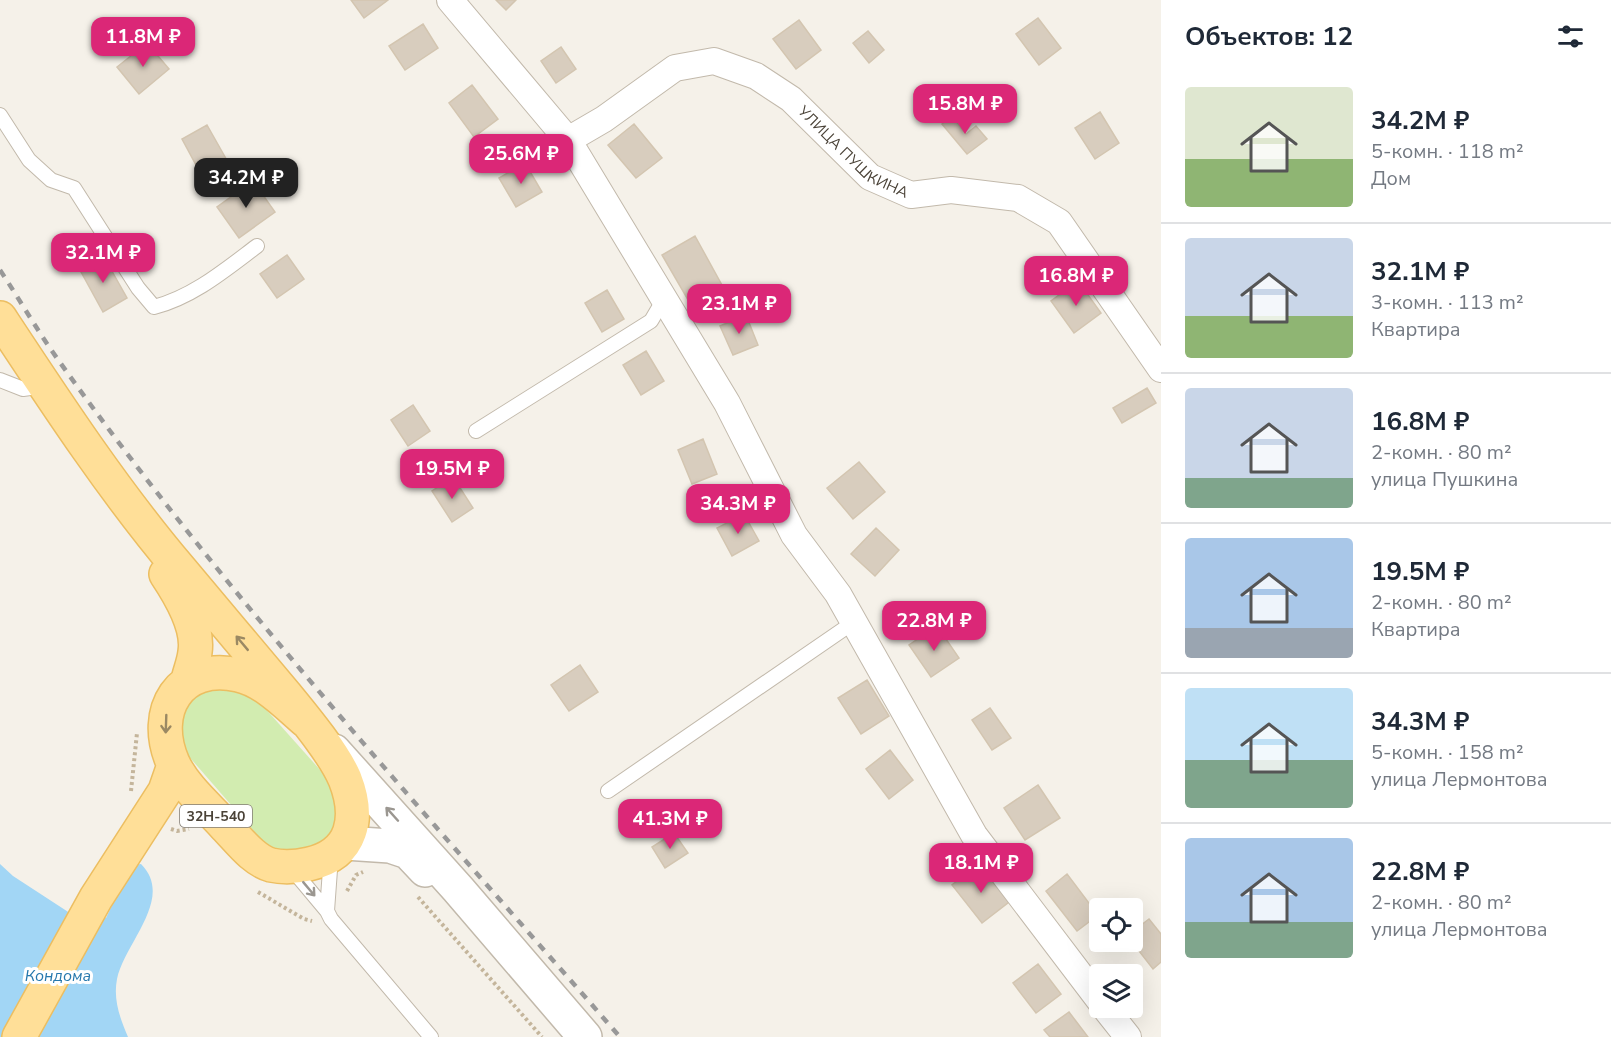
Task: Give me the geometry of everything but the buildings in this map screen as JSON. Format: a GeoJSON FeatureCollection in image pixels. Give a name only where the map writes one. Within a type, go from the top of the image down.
{"type":"FeatureCollection","features":[{"type":"Feature","properties":{"kind":"main road","name":"32Н-540"},"geometry":{"type":"LineString","coordinates":[[0,318],[116,487],[177,566],[306,720],[344,775],[353,802],[349,836],[338,849],[317,862],[291,868],[268,864],[248,850],[178,783],[166,741],[165,718],[171,700],[188,680],[196,650],[192,625],[177,589],[148,545],[116,487]]}},
{"type":"Feature","properties":{"kind":"main road","name":"32Н-540"},"geometry":{"type":"LineString","coordinates":[[188,680],[219,673],[241,676],[269,689],[306,720]]}},
{"type":"Feature","properties":{"kind":"main road"},"geometry":{"type":"LineString","coordinates":[[19,1037],[96,898],[146,817],[178,783]]}},
{"type":"Feature","properties":{"kind":"street"},"geometry":{"type":"LineString","coordinates":[[450,0],[568,140],[727,403],[794,535],[838,594],[974,835],[1089,987]]}},
{"type":"Feature","properties":{"kind":"street","name":"УЛИЦА ПУШКИНА"},"geometry":{"type":"LineString","coordinates":[[568,140],[604,119],[675,68],[714,61],[756,76],[791,99],[870,177],[911,195],[951,190],[1018,198],[1059,222],[1161,369]]}},
{"type":"Feature","properties":{"kind":"street","name":"32Н-540"},"geometry":{"type":"LineString","coordinates":[[306,720],[458,889],[585,1037]]}},
{"type":"Feature","properties":{"kind":"street","name":"32Н-540"},"geometry":{"type":"LineString","coordinates":[[338,849],[390,846],[408,852],[489,944],[509,963],[540,985]]}},
{"type":"Feature","properties":{"kind":"street"},"geometry":{"type":"LineString","coordinates":[[1113,1018],[1128,1037]]}},
{"type":"Feature","properties":{"kind":"lane"},"geometry":{"type":"LineString","coordinates":[[0,114],[28,160],[51,180],[74,188],[138,288],[154,308],[174,302],[208,283],[257,246]]}},
{"type":"Feature","properties":{"kind":"lane"},"geometry":{"type":"LineString","coordinates":[[476,431],[651,321],[664,299]]}},
{"type":"Feature","properties":{"kind":"lane"},"geometry":{"type":"LineString","coordinates":[[0,380],[23,389],[45,386]]}},
{"type":"Feature","properties":{"kind":"lane"},"geometry":{"type":"LineString","coordinates":[[608,790],[854,622]]}},
{"type":"Feature","properties":{"kind":"lane"},"geometry":{"type":"LineString","coordinates":[[327,910],[338,849]]}},
{"type":"Feature","properties":{"kind":"lane"},"geometry":{"type":"LineString","coordinates":[[291,868],[327,910],[330,919],[431,1037]]}},
{"type":"Feature","properties":{"kind":"path"},"geometry":{"type":"LineString","coordinates":[[345,894],[356,875],[367,871]]}},
{"type":"Feature","properties":{"kind":"path"},"geometry":{"type":"LineString","coordinates":[[411,888],[542,1037]]}},
{"type":"Feature","properties":{"kind":"green space"},"geometry":{"type":"Polygon","coordinates":[[[227,681],[255,697],[330,781],[339,802],[336,826],[321,845],[297,855],[272,852],[185,752],[179,726],[184,709],[195,694],[227,681]]]}},
{"type":"Feature","properties":{"kind":"water","name":"Кондома"},"geometry":{"type":"Polygon","coordinates":[[[0,864],[13,876],[79,919],[106,918],[131,865],[141,864],[150,877],[153,891],[150,906],[122,965],[116,987],[118,1009],[128,1037],[0,1037],[0,864]]]}},
{"type":"Feature","properties":{"kind":"railway"},"geometry":{"type":"LineString","coordinates":[[0,270],[59,361],[191,536],[331,706],[620,1037]]}}]}
